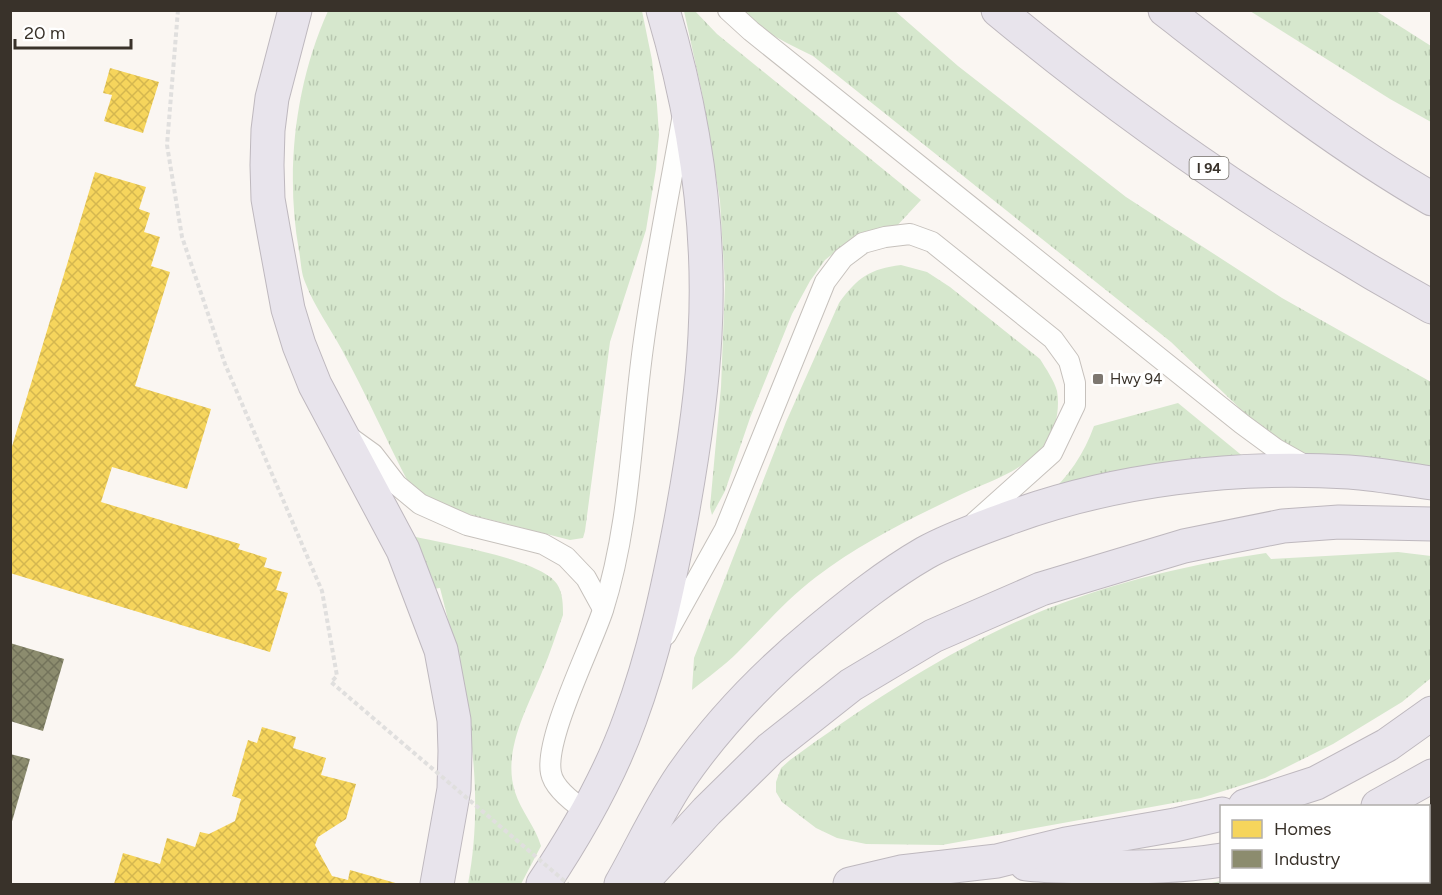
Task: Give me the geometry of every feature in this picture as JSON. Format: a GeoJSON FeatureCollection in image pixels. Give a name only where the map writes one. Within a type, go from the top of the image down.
{"type":"FeatureCollection","features":[{"type":"Feature","properties":{"kind":"highway"},"geometry":{"type":"LineString","coordinates":[[295,10],[272,98],[267,165],[268,199],[285,291],[298,345],[336,427],[386,515],[403,550],[441,650],[454,720],[455,751],[454,789],[437,885]]}},
{"type":"Feature","properties":{"kind":"highway"},"geometry":{"type":"LineString","coordinates":[[543,885],[587,812],[630,722],[647,670],[673,568],[689,477],[705,335],[706,290],[701,196],[686,97],[663,10]]}},
{"type":"Feature","properties":{"kind":"highway","name":"I 94"},"geometry":{"type":"LineString","coordinates":[[998,10],[1127,111],[1263,206],[1333,251],[1431,307]]}},
{"type":"Feature","properties":{"kind":"highway"},"geometry":{"type":"LineString","coordinates":[[1166,10],[1269,91],[1383,171],[1431,199]]}},
{"type":"Feature","properties":{"kind":"highway"},"geometry":{"type":"LineString","coordinates":[[621,885],[681,778],[723,723],[750,693],[809,638],[869,590],[926,553],[1031,509],[1133,483],[1263,470],[1350,472],[1431,483]]}},
{"type":"Feature","properties":{"kind":"highway"},"geometry":{"type":"LineString","coordinates":[[640,885],[707,811],[770,749],[851,685],[933,636],[1041,589],[1184,546],[1283,526],[1339,522],[1431,525]]}},
{"type":"Feature","properties":{"kind":"highway"},"geometry":{"type":"LineString","coordinates":[[1251,805],[1316,783],[1387,745],[1431,713]]}},
{"type":"Feature","properties":{"kind":"highway"},"geometry":{"type":"LineString","coordinates":[[1381,805],[1431,776]]}},
{"type":"Feature","properties":{"kind":"highway"},"geometry":{"type":"LineString","coordinates":[[850,885],[901,872],[998,861],[1066,844],[1175,825],[1220,814]]}},
{"type":"Feature","properties":{"kind":"highway"},"geometry":{"type":"LineString","coordinates":[[998,861],[1046,867],[1147,867],[1186,866],[1220,860]]}},
{"type":"Feature","properties":{"kind":"lane"},"geometry":{"type":"LineString","coordinates":[[728,10],[760,39],[1242,424],[1276,449],[1315,471]]}},
{"type":"Feature","properties":{"kind":"lane"},"geometry":{"type":"LineString","coordinates":[[587,812],[567,799],[551,774],[553,741],[603,609],[618,553],[635,435],[644,341],[686,97]]}},
{"type":"Feature","properties":{"kind":"lane"},"geometry":{"type":"LineString","coordinates":[[647,670],[725,529],[825,282],[849,253],[863,243],[885,237],[910,234],[932,242],[1053,339],[1069,361],[1075,383],[1075,405],[1052,453],[955,539]]}},
{"type":"Feature","properties":{"kind":"lane"},"geometry":{"type":"LineString","coordinates":[[336,427],[373,454],[397,485],[420,504],[467,525],[543,544],[566,557],[586,578],[603,609]]}},
{"type":"Feature","properties":{"kind":"path"},"geometry":{"type":"LineString","coordinates":[[178,10],[167,145],[182,237],[225,364],[322,591],[337,676],[331,682],[568,885]]}},
{"type":"Feature","properties":{"kind":"green space"},"geometry":{"type":"Polygon","coordinates":[[[328,11],[642,11],[652,60],[657,105],[659,135],[656,169],[646,230],[610,342],[583,538],[570,540],[445,508],[418,493],[407,480],[337,341],[313,300],[302,271],[299,251],[295,221],[293,160],[301,98],[308,68],[328,11]]]}},
{"type":"Feature","properties":{"kind":"green space"},"geometry":{"type":"Polygon","coordinates":[[[684,11],[695,11],[717,34],[921,200],[894,229],[867,233],[845,244],[825,260],[810,281],[792,314],[750,418],[725,491],[712,515],[710,507],[721,387],[725,285],[720,201],[702,93],[684,11]]]}},
{"type":"Feature","properties":{"kind":"green space"},"geometry":{"type":"Polygon","coordinates":[[[738,11],[895,11],[958,66],[1126,197],[1282,298],[1431,382],[1431,474],[1322,458],[1285,447],[1257,425],[1171,342],[813,56],[774,36],[738,11]]]}},
{"type":"Feature","properties":{"kind":"green space"},"geometry":{"type":"Polygon","coordinates":[[[1250,11],[1376,11],[1431,46],[1431,122],[1390,99],[1250,11]]]}},
{"type":"Feature","properties":{"kind":"green space"},"geometry":{"type":"Polygon","coordinates":[[[901,265],[927,272],[950,287],[1040,359],[1057,391],[1058,404],[1052,432],[1038,452],[1019,467],[905,522],[833,564],[795,594],[733,657],[692,690],[694,658],[786,422],[839,303],[852,287],[866,276],[881,269],[901,265]]]}},
{"type":"Feature","properties":{"kind":"green space"},"geometry":{"type":"Polygon","coordinates":[[[1178,403],[1256,467],[1046,497],[1075,464],[1094,426],[1178,403]]]}},
{"type":"Feature","properties":{"kind":"green space"},"geometry":{"type":"Polygon","coordinates":[[[411,536],[490,553],[532,567],[547,575],[557,584],[560,591],[563,615],[548,658],[523,715],[512,761],[515,792],[541,846],[521,884],[468,884],[475,809],[474,772],[465,698],[440,588],[433,589],[411,536]]]}},
{"type":"Feature","properties":{"kind":"green space"},"geometry":{"type":"Polygon","coordinates":[[[1398,552],[1431,556],[1431,678],[1402,702],[1333,744],[1265,778],[1201,798],[942,845],[866,844],[837,838],[816,828],[782,802],[776,792],[776,782],[781,768],[842,723],[950,655],[1038,612],[1134,580],[1233,558],[1266,553],[1271,559],[1398,552]]]}},
{"type":"Feature","properties":{"kind":"green space"},"geometry":{"type":"Polygon","coordinates":[[[1431,803],[1431,884],[1207,884],[1220,881],[1430,883],[1430,805],[1428,805],[1431,803]]]}},
{"type":"Feature","properties":{"kind":"building: Homes"},"geometry":{"type":"Polygon","coordinates":[[[110,68],[159,82],[143,133],[104,121],[112,95],[103,93],[110,68]]]}},
{"type":"Feature","properties":{"kind":"building: Homes"},"geometry":{"type":"Polygon","coordinates":[[[95,172],[146,187],[139,209],[150,213],[144,232],[160,237],[151,266],[170,272],[135,386],[211,409],[187,489],[112,467],[101,502],[240,544],[238,549],[267,558],[264,567],[282,572],[276,590],[288,593],[270,652],[10,573],[10,453],[95,172]]]}},
{"type":"Feature","properties":{"kind":"building: Homes"},"geometry":{"type":"Polygon","coordinates":[[[262,727],[296,737],[293,748],[326,758],[321,775],[356,784],[346,819],[318,837],[315,845],[332,876],[348,880],[350,870],[399,884],[114,884],[123,853],[160,864],[167,838],[195,847],[200,832],[209,834],[235,821],[241,799],[232,796],[248,740],[257,743],[262,727]]]}},
{"type":"Feature","properties":{"kind":"building: Industry"},"geometry":{"type":"Polygon","coordinates":[[[10,643],[64,659],[43,731],[10,721],[10,643]]]}},
{"type":"Feature","properties":{"kind":"building: Industry"},"geometry":{"type":"Polygon","coordinates":[[[10,754],[30,759],[11,825],[10,825],[10,754]]]}},
{"type":"Feature","properties":{"kind":"place","name":"Hwy 94"},"geometry":{"type":"Point","coordinates":[1098,379]}}]}
